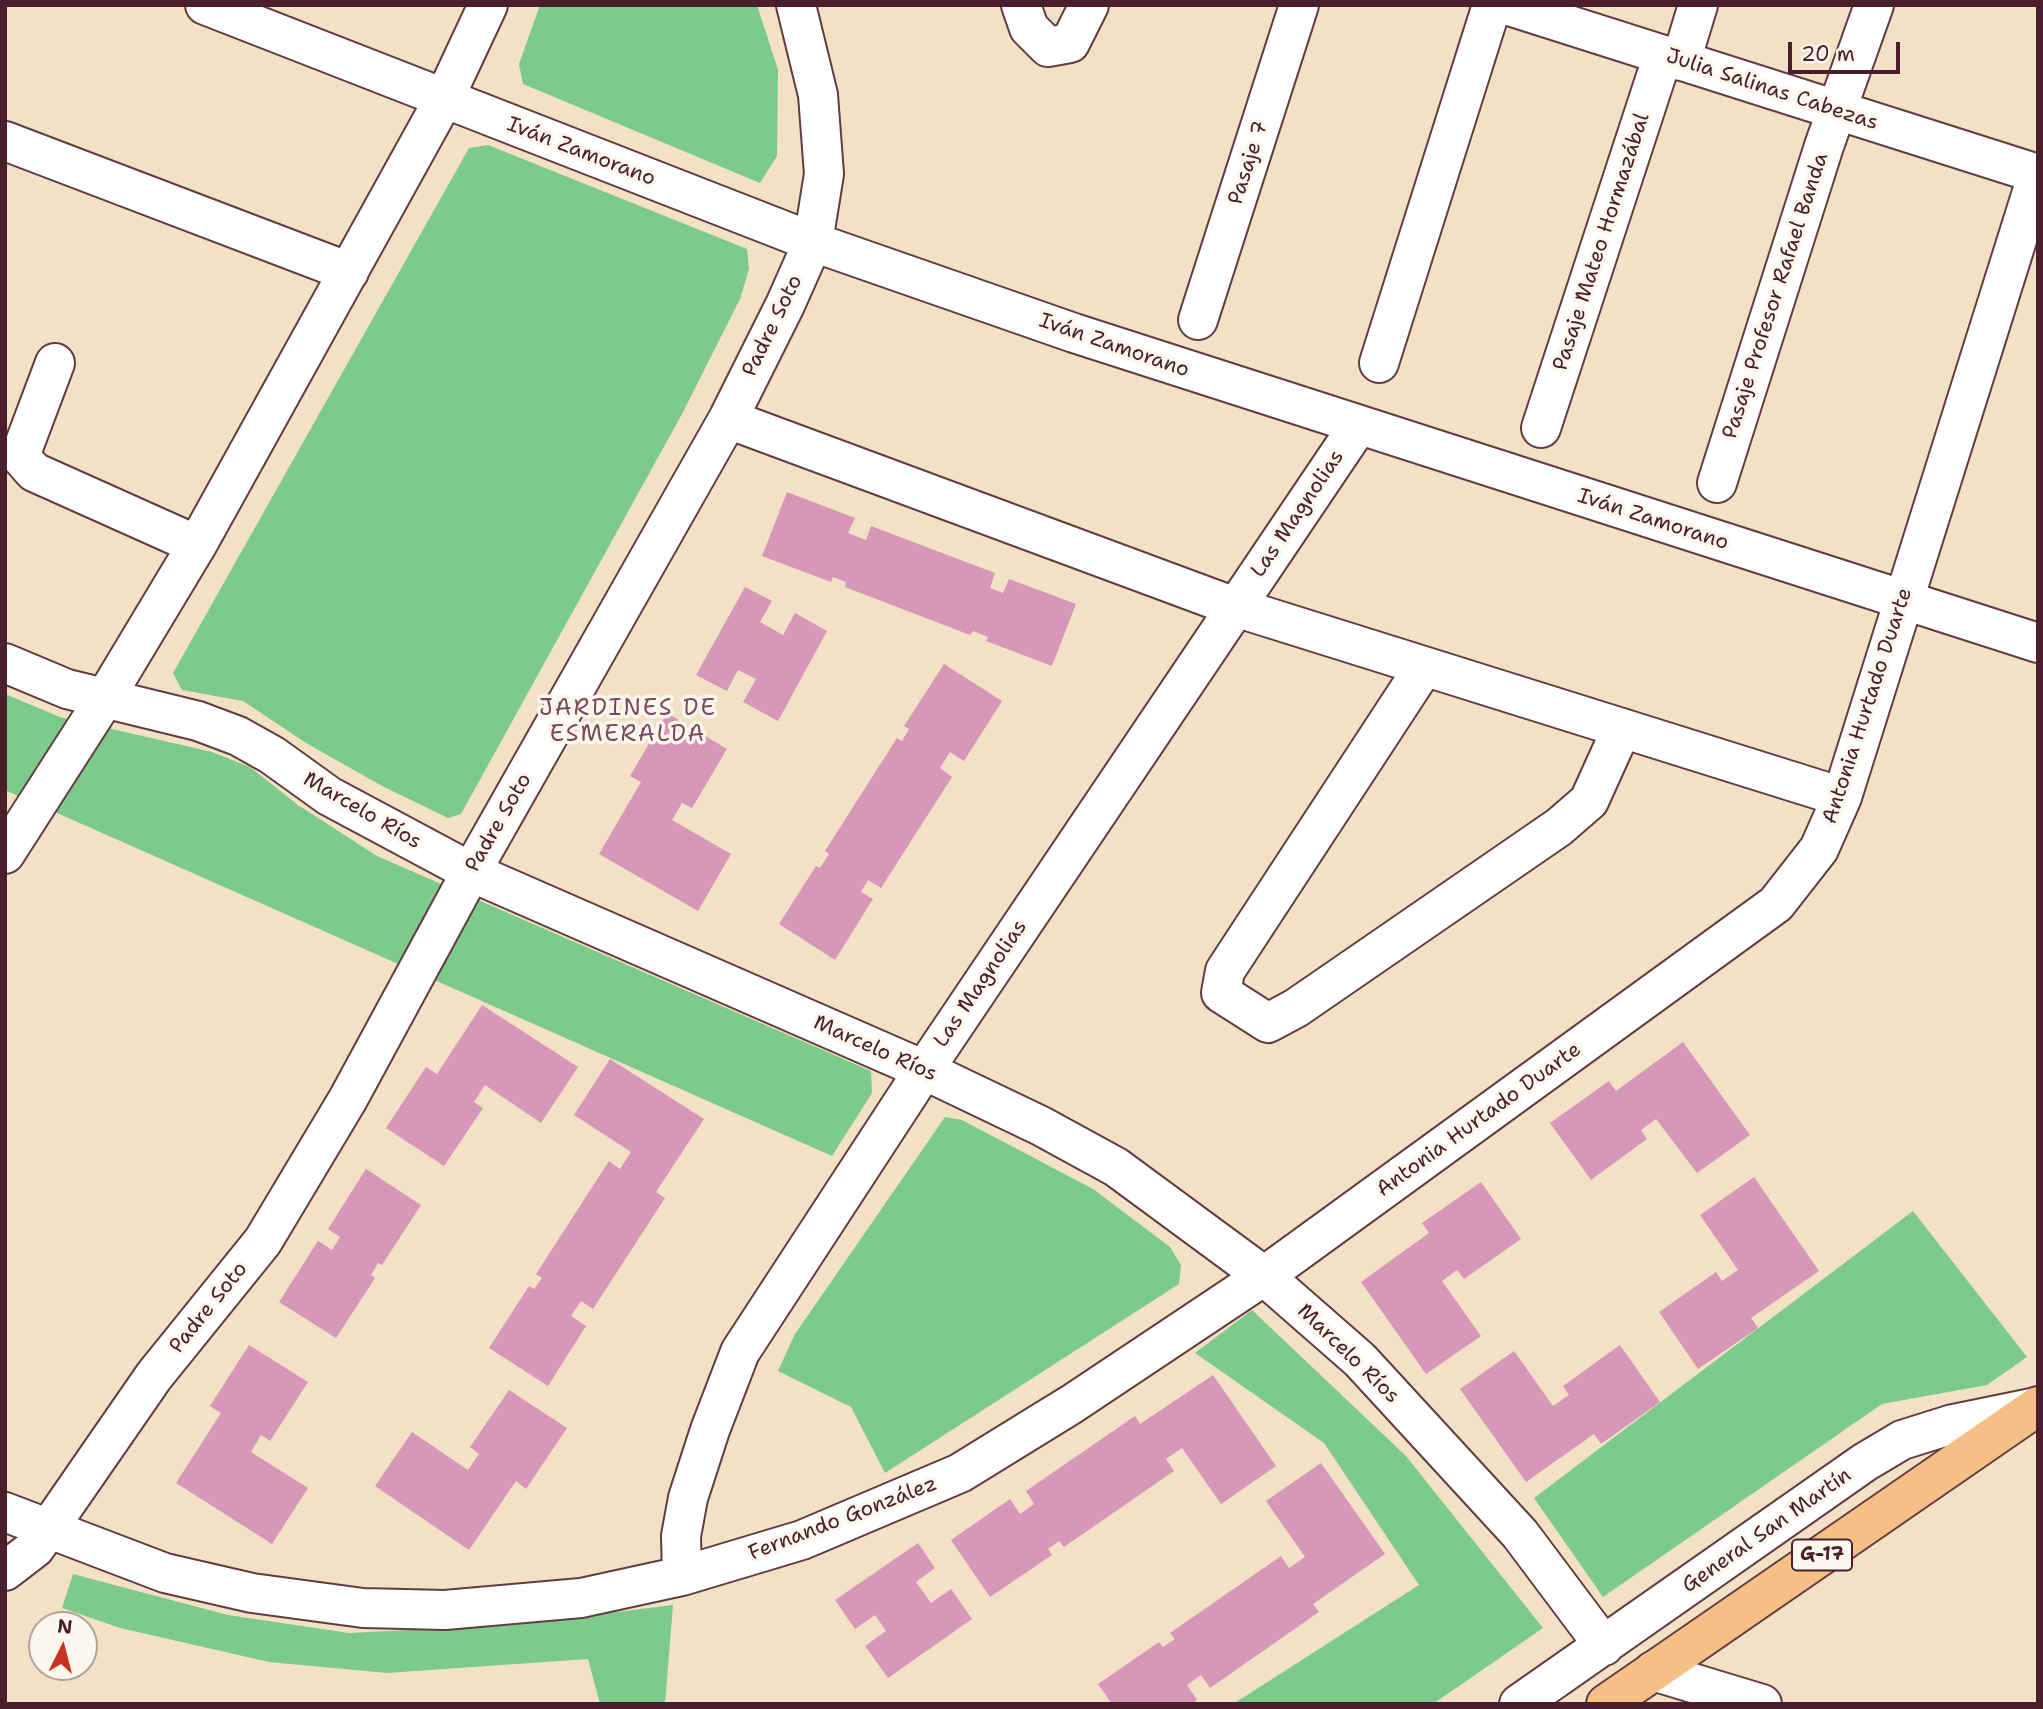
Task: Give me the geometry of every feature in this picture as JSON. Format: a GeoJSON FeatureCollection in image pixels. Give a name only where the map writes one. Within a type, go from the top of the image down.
{"type":"FeatureCollection","features":[{"type":"Feature","properties":{"kind":"main road","name":"General San Martín"},"geometry":{"type":"LineString","coordinates":[[1606,1704],[2037,1406]]}},
{"type":"Feature","properties":{"kind":"street","name":"Iván Zamorano"},"geometry":{"type":"LineString","coordinates":[[205,5],[813,242],[1074,333],[2038,643]]}},
{"type":"Feature","properties":{"kind":"street"},"geometry":{"type":"LineString","coordinates":[[5,854],[105,698],[197,545],[444,99],[488,5]]}},
{"type":"Feature","properties":{"kind":"street","name":"Padre Soto"},"geometry":{"type":"LineString","coordinates":[[5,1571],[35,1548],[154,1376],[263,1241],[348,1098],[471,872],[728,419],[813,242],[824,174],[818,94],[796,5]]}},
{"type":"Feature","properties":{"kind":"street"},"geometry":{"type":"LineString","coordinates":[[1021,5],[1029,28],[1048,47],[1070,43],[1089,5]]}},
{"type":"Feature","properties":{"kind":"street","name":"Pasaje 7"},"geometry":{"type":"LineString","coordinates":[[1198,320],[1299,5]]}},
{"type":"Feature","properties":{"kind":"street","name":"Pasaje Mateo Hormazábal"},"geometry":{"type":"LineString","coordinates":[[1541,428],[1672,58],[1698,5]]}},
{"type":"Feature","properties":{"kind":"street","name":"Pasaje Profesor Rafael Banda"},"geometry":{"type":"LineString","coordinates":[[1717,483],[1837,110],[1874,5]]}},
{"type":"Feature","properties":{"kind":"street"},"geometry":{"type":"LineString","coordinates":[[1378,363],[1507,6]]}},
{"type":"Feature","properties":{"kind":"street","name":"Julia Salinas Cabezas"},"geometry":{"type":"LineString","coordinates":[[1507,6],[2038,174]]}},
{"type":"Feature","properties":{"kind":"street"},"geometry":{"type":"LineString","coordinates":[[5,141],[349,272]]}},
{"type":"Feature","properties":{"kind":"street","name":"Antonia Hurtado Duarte"},"geometry":{"type":"LineString","coordinates":[[1264,1276],[1776,904],[1819,849],[1842,797],[2038,174]]}},
{"type":"Feature","properties":{"kind":"street"},"geometry":{"type":"LineString","coordinates":[[55,363],[20,456],[34,472],[197,545]]}},
{"type":"Feature","properties":{"kind":"street"},"geometry":{"type":"LineString","coordinates":[[728,419],[1235,607],[1842,797]]}},
{"type":"Feature","properties":{"kind":"street","name":"Las Magnolias"},"geometry":{"type":"LineString","coordinates":[[682,1576],[681,1536],[688,1498],[740,1352],[924,1070],[1358,426]]}},
{"type":"Feature","properties":{"kind":"street","name":"Marcelo Ríos"},"geometry":{"type":"LineString","coordinates":[[5,663],[67,689],[198,721],[238,736],[272,755],[329,796],[471,872],[924,1070],[1041,1126],[1116,1167],[1264,1276],[1360,1360],[1520,1534],[1604,1646]]}},
{"type":"Feature","properties":{"kind":"street"},"geometry":{"type":"LineString","coordinates":[[1424,667],[1225,971],[1220,993],[1268,1023],[1296,1008],[1559,827],[1588,801],[1622,728]]}},
{"type":"Feature","properties":{"kind":"street","name":"Fernando González"},"geometry":{"type":"LineString","coordinates":[[5,1512],[165,1573],[252,1593],[363,1608],[445,1610],[580,1598],[682,1576],[802,1540],[960,1473],[1072,1404],[1264,1276]]}},
{"type":"Feature","properties":{"kind":"street","name":"General San Martín"},"geometry":{"type":"LineString","coordinates":[[1519,1704],[1853,1470],[1902,1440],[1953,1424],[2037,1406]]}},
{"type":"Feature","properties":{"kind":"street"},"geometry":{"type":"LineString","coordinates":[[1653,1671],[1762,1704]]}},
{"type":"Feature","properties":{"kind":"green space"},"geometry":{"type":"Polygon","coordinates":[[[540,5],[757,5],[778,70],[777,156],[760,183],[523,84],[519,64],[540,5]]]}},
{"type":"Feature","properties":{"kind":"green space"},"geometry":{"type":"Polygon","coordinates":[[[488,145],[747,249],[749,269],[740,299],[682,414],[461,814],[448,818],[384,787],[306,743],[243,701],[182,690],[173,673],[469,148],[488,145]]]}},
{"type":"Feature","properties":{"kind":"green space"},"geometry":{"type":"Polygon","coordinates":[[[5,694],[60,717],[212,752],[250,767],[298,805],[377,856],[871,1071],[872,1093],[832,1156],[5,790],[5,694]]]}},
{"type":"Feature","properties":{"kind":"green space"},"geometry":{"type":"Polygon","coordinates":[[[945,1117],[962,1120],[1093,1189],[1170,1247],[1181,1265],[1179,1284],[885,1473],[851,1407],[778,1371],[795,1334],[945,1117]]]}},
{"type":"Feature","properties":{"kind":"green space"},"geometry":{"type":"Polygon","coordinates":[[[1913,1211],[2027,1357],[1987,1385],[1882,1404],[1603,1597],[1534,1498],[1913,1211]]]}},
{"type":"Feature","properties":{"kind":"green space"},"geometry":{"type":"Polygon","coordinates":[[[1252,1310],[1406,1456],[1543,1628],[1433,1704],[1233,1704],[1419,1585],[1324,1443],[1195,1353],[1252,1310]]]}},
{"type":"Feature","properties":{"kind":"green space"},"geometry":{"type":"Polygon","coordinates":[[[73,1574],[228,1615],[349,1633],[511,1625],[673,1605],[665,1704],[600,1704],[588,1659],[387,1673],[269,1662],[120,1628],[98,1620],[98,1611],[71,1611],[62,1608],[73,1574]]]}},
{"type":"Feature","properties":{"kind":"building"},"geometry":{"type":"Polygon","coordinates":[[[787,492],[855,518],[848,533],[866,540],[871,526],[995,573],[990,588],[1003,593],[1009,579],[1076,604],[1052,666],[986,641],[988,637],[973,631],[970,635],[845,587],[846,582],[833,577],[831,582],[762,556],[787,492]]]}},
{"type":"Feature","properties":{"kind":"building"},"geometry":{"type":"Polygon","coordinates":[[[745,587],[772,601],[760,622],[783,635],[795,613],[827,631],[778,721],[743,702],[756,679],[738,670],[727,691],[696,675],[745,587]]]}},
{"type":"Feature","properties":{"kind":"building"},"geometry":{"type":"Polygon","coordinates":[[[944,664],[1002,701],[964,761],[950,752],[940,768],[952,777],[881,888],[868,880],[861,892],[873,899],[835,960],[779,924],[816,866],[820,868],[829,854],[825,851],[897,738],[902,741],[909,729],[904,726],[944,664]]]}},
{"type":"Feature","properties":{"kind":"building"},"geometry":{"type":"Polygon","coordinates":[[[667,713],[727,749],[692,808],[682,803],[672,820],[731,854],[698,911],[599,854],[641,782],[630,776],[667,713]]]}},
{"type":"Feature","properties":{"kind":"building"},"geometry":{"type":"Polygon","coordinates":[[[482,1005],[578,1067],[541,1123],[485,1085],[474,1102],[483,1108],[444,1166],[386,1128],[426,1067],[437,1074],[482,1005]]]}},
{"type":"Feature","properties":{"kind":"building"},"geometry":{"type":"Polygon","coordinates":[[[1683,1042],[1750,1135],[1697,1173],[1656,1119],[1641,1130],[1647,1139],[1591,1180],[1550,1123],[1609,1081],[1616,1091],[1683,1042]]]}},
{"type":"Feature","properties":{"kind":"building"},"geometry":{"type":"Polygon","coordinates":[[[610,1059],[704,1119],[656,1192],[665,1198],[593,1309],[581,1301],[571,1316],[586,1326],[548,1386],[489,1348],[529,1286],[534,1289],[542,1278],[536,1274],[609,1161],[620,1169],[631,1152],[574,1115],[610,1059]]]}},
{"type":"Feature","properties":{"kind":"building"},"geometry":{"type":"Polygon","coordinates":[[[366,1169],[421,1205],[382,1265],[378,1263],[371,1275],[375,1278],[336,1338],[279,1302],[318,1241],[332,1250],[340,1237],[328,1229],[366,1169]]]}},
{"type":"Feature","properties":{"kind":"building"},"geometry":{"type":"Polygon","coordinates":[[[1754,1177],[1819,1271],[1751,1318],[1758,1328],[1698,1369],[1659,1312],[1716,1272],[1722,1281],[1738,1270],[1700,1215],[1754,1177]]]}},
{"type":"Feature","properties":{"kind":"building"},"geometry":{"type":"Polygon","coordinates":[[[1481,1182],[1521,1239],[1464,1279],[1457,1270],[1442,1281],[1481,1336],[1426,1374],[1361,1282],[1429,1233],[1422,1223],[1481,1182]]]}},
{"type":"Feature","properties":{"kind":"building"},"geometry":{"type":"Polygon","coordinates":[[[249,1345],[308,1382],[270,1441],[261,1435],[251,1452],[308,1488],[272,1544],[176,1483],[221,1413],[210,1406],[249,1345]]]}},
{"type":"Feature","properties":{"kind":"building"},"geometry":{"type":"Polygon","coordinates":[[[1620,1345],[1660,1402],[1601,1444],[1594,1434],[1526,1482],[1460,1389],[1514,1351],[1553,1406],[1569,1395],[1563,1386],[1620,1345]]]}},
{"type":"Feature","properties":{"kind":"building"},"geometry":{"type":"Polygon","coordinates":[[[1213,1375],[1276,1466],[1221,1504],[1182,1448],[1166,1459],[1174,1471],[1064,1547],[1059,1541],[1048,1549],[1052,1555],[990,1597],[951,1540],[1010,1499],[1020,1514],[1034,1504],[1026,1491],[1135,1416],[1140,1424],[1213,1375]]]}},
{"type":"Feature","properties":{"kind":"building"},"geometry":{"type":"Polygon","coordinates":[[[509,1390],[567,1428],[526,1489],[516,1481],[469,1550],[375,1486],[412,1432],[468,1470],[479,1454],[470,1447],[509,1390]]]}},
{"type":"Feature","properties":{"kind":"building"},"geometry":{"type":"Polygon","coordinates":[[[1321,1463],[1385,1554],[1313,1604],[1319,1612],[1210,1688],[1201,1675],[1187,1685],[1197,1700],[1192,1704],[1112,1704],[1098,1684],[1159,1642],[1163,1647],[1175,1639],[1170,1633],[1281,1556],[1289,1568],[1305,1557],[1266,1501],[1321,1463]]]}},
{"type":"Feature","properties":{"kind":"building"},"geometry":{"type":"Polygon","coordinates":[[[918,1543],[935,1568],[916,1582],[931,1603],[951,1589],[972,1619],[888,1678],[865,1646],[886,1631],[875,1615],[855,1629],[835,1600],[918,1543]]]}},
{"type":"Feature","properties":{"kind":"district","name":"JARDINES DE ESMERALDA"},"geometry":{"type":"Point","coordinates":[628,722]}}]}
